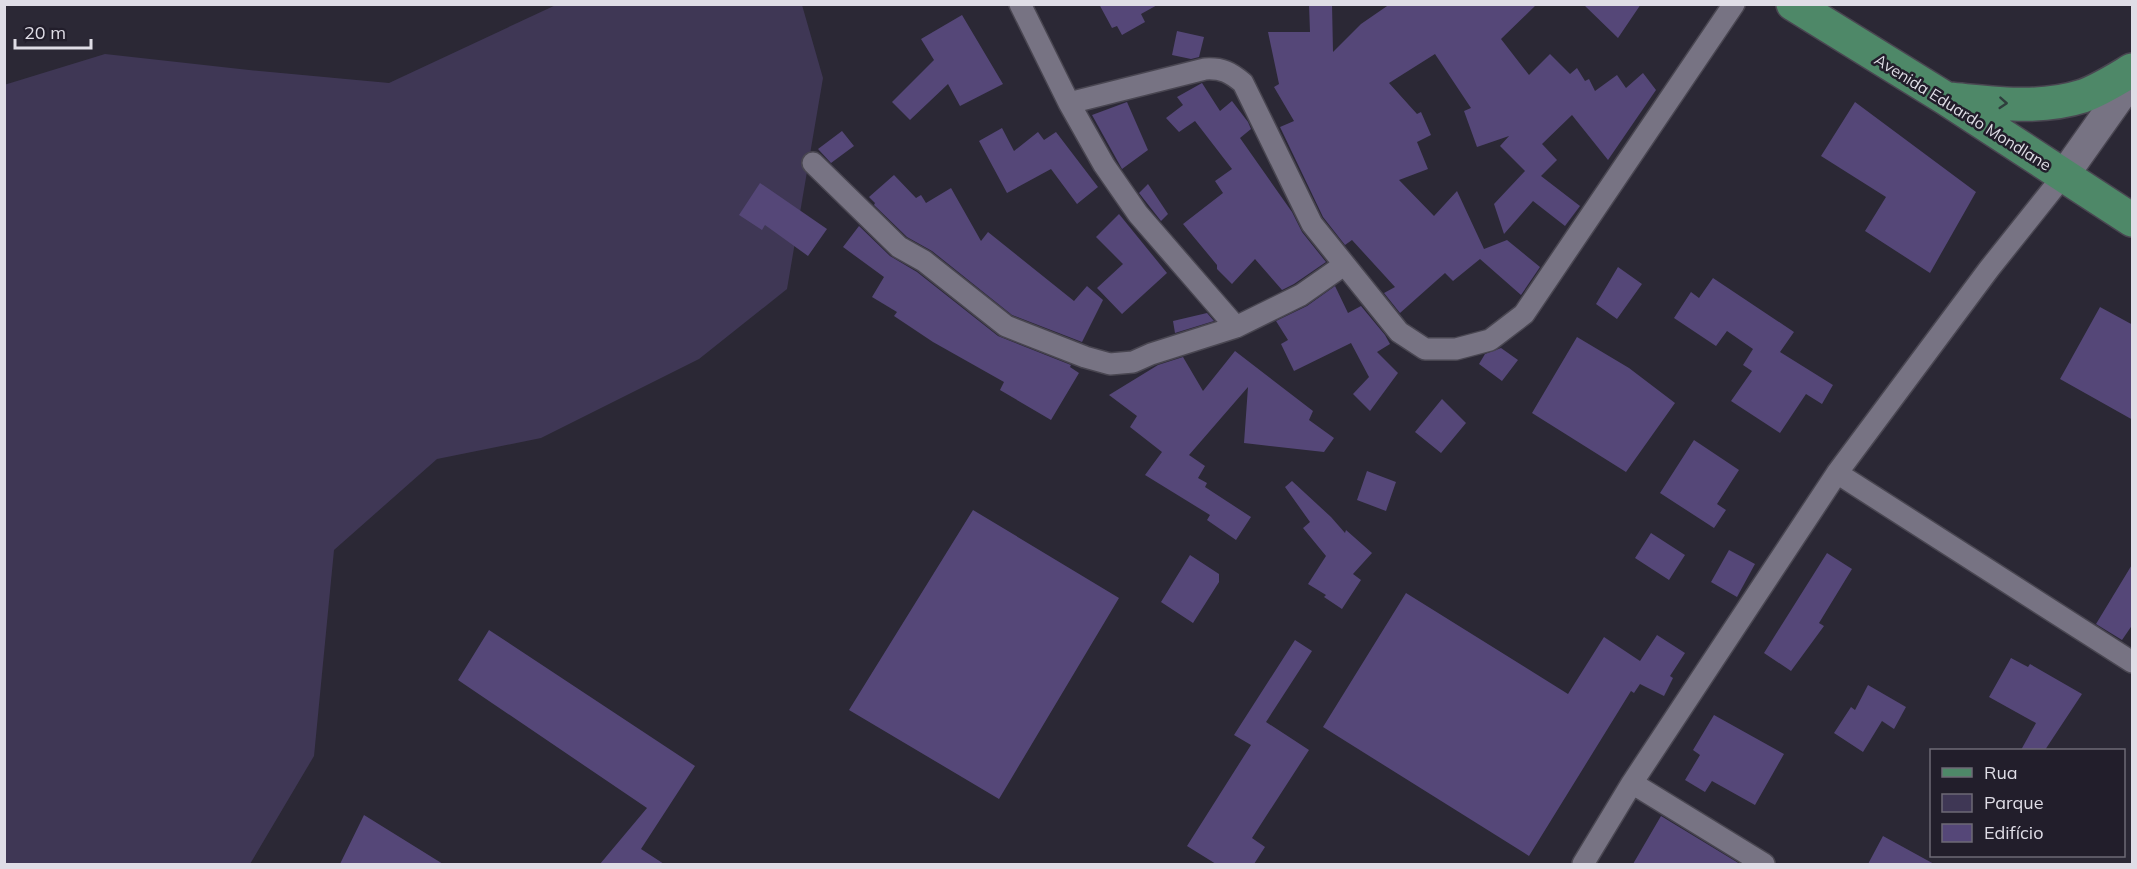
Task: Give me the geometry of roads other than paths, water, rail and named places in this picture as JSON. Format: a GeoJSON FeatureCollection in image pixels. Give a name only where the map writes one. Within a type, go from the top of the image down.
{"type":"FeatureCollection","features":[{"type":"Feature","properties":{"kind":"main road","name":"Avenida Eduardo Mondlane"},"geometry":{"type":"LineString","coordinates":[[1793,4],[1945,98],[2133,220]]}},
{"type":"Feature","properties":{"kind":"main road"},"geometry":{"type":"LineString","coordinates":[[1945,98],[2006,104],[2049,104],[2085,95],[2133,70]]}},
{"type":"Feature","properties":{"kind":"main road"},"geometry":{"type":"LineString","coordinates":[[2064,176],[2133,79]]}},
{"type":"Feature","properties":{"kind":"street"},"geometry":{"type":"LineString","coordinates":[[1020,4],[1069,103],[1104,165],[1138,214],[1236,327]]}},
{"type":"Feature","properties":{"kind":"street"},"geometry":{"type":"LineString","coordinates":[[1069,103],[1205,69],[1219,68],[1232,74],[1243,83],[1312,224],[1344,265],[1399,332],[1425,349],[1456,349],[1490,340],[1524,314],[1734,4]]}},
{"type":"Feature","properties":{"kind":"street"},"geometry":{"type":"LineString","coordinates":[[813,163],[899,247],[924,261],[1006,326],[1085,357],[1110,364],[1132,362],[1236,327],[1301,295],[1344,265]]}},
{"type":"Feature","properties":{"kind":"street"},"geometry":{"type":"LineString","coordinates":[[1584,864],[1632,783],[1837,473],[1989,269],[2064,176]]}},
{"type":"Feature","properties":{"kind":"street"},"geometry":{"type":"LineString","coordinates":[[1837,473],[2133,662]]}},
{"type":"Feature","properties":{"kind":"street"},"geometry":{"type":"LineString","coordinates":[[1632,783],[1764,864]]}}]}
